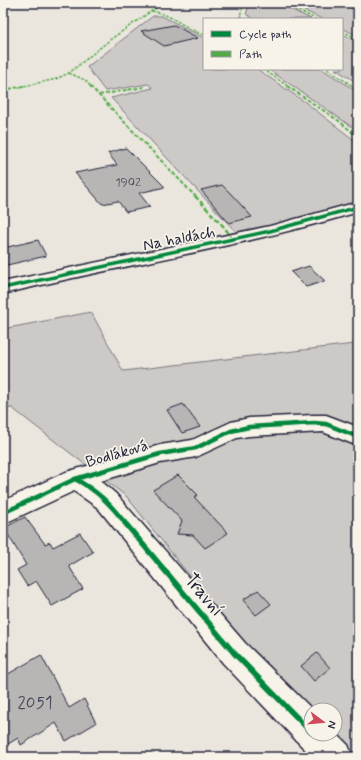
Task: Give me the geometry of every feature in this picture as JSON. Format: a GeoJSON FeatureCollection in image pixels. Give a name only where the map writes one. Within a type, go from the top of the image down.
{"type":"FeatureCollection","features":[{"type":"Feature","properties":{"kind":"street","name":"Na haldách"},"geometry":{"type":"LineString","coordinates":[[3,288],[233,240],[320,219],[358,208]]}},
{"type":"Feature","properties":{"kind":"street","name":"Bodláková"},"geometry":{"type":"LineString","coordinates":[[3,513],[75,479],[160,454],[196,448],[231,431],[249,427],[314,423],[326,424],[358,437]]}},
{"type":"Feature","properties":{"kind":"street","name":"Travní"},"geometry":{"type":"LineString","coordinates":[[75,479],[90,487],[107,501],[234,653],[303,724]]}},
{"type":"Feature","properties":{"kind":"street"},"geometry":{"type":"LineString","coordinates":[[321,742],[336,757]]}},
{"type":"Feature","properties":{"kind":"shaded area"},"geometry":{"type":"Polygon","coordinates":[[[250,3],[277,3],[309,18],[252,18],[246,14],[250,3]]]}},
{"type":"Feature","properties":{"kind":"shaded area"},"geometry":{"type":"Polygon","coordinates":[[[288,3],[339,3],[358,11],[358,36],[343,28],[343,18],[320,18],[288,3]]]}},
{"type":"Feature","properties":{"kind":"shaded area"},"geometry":{"type":"Polygon","coordinates":[[[153,16],[162,16],[203,37],[203,70],[258,70],[305,102],[358,143],[358,201],[291,221],[238,234],[111,98],[153,88],[148,84],[105,91],[87,67],[153,16]]]}},
{"type":"Feature","properties":{"kind":"shaded area"},"geometry":{"type":"Polygon","coordinates":[[[343,34],[358,41],[358,83],[337,70],[343,70],[343,34]]]}},
{"type":"Feature","properties":{"kind":"shaded area"},"geometry":{"type":"Polygon","coordinates":[[[269,70],[324,70],[358,92],[358,131],[269,70]]]}},
{"type":"Feature","properties":{"kind":"shaded area"},"geometry":{"type":"Polygon","coordinates":[[[91,312],[123,371],[354,344],[358,347],[358,757],[347,757],[339,742],[343,742],[343,702],[303,702],[236,634],[127,497],[12,408],[3,409],[3,329],[91,312]]]}},
{"type":"Feature","properties":{"kind":"building"},"geometry":{"type":"Polygon","coordinates":[[[174,25],[198,38],[164,46],[141,31],[174,25]]]}},
{"type":"Feature","properties":{"kind":"building"},"geometry":{"type":"Polygon","coordinates":[[[126,148],[165,187],[139,193],[150,207],[126,212],[118,201],[102,204],[75,173],[117,165],[108,153],[126,148]]]}},
{"type":"Feature","properties":{"kind":"building"},"geometry":{"type":"Polygon","coordinates":[[[222,185],[252,217],[229,223],[201,190],[222,185]]]}},
{"type":"Feature","properties":{"kind":"building"},"geometry":{"type":"Polygon","coordinates":[[[38,240],[46,256],[3,266],[3,248],[38,240]]]}},
{"type":"Feature","properties":{"kind":"building"},"geometry":{"type":"Polygon","coordinates":[[[309,266],[325,281],[306,287],[291,272],[309,266]]]}},
{"type":"Feature","properties":{"kind":"building"},"geometry":{"type":"Polygon","coordinates":[[[183,404],[200,427],[182,433],[167,410],[183,404]]]}},
{"type":"Feature","properties":{"kind":"building"},"geometry":{"type":"Polygon","coordinates":[[[178,475],[198,495],[194,497],[228,533],[205,548],[193,535],[177,534],[182,521],[153,490],[178,475]]]}},
{"type":"Feature","properties":{"kind":"building"},"geometry":{"type":"Polygon","coordinates":[[[25,517],[45,544],[50,542],[53,547],[80,533],[93,552],[69,566],[83,589],[52,606],[36,581],[27,586],[17,570],[26,565],[4,528],[25,517]]]}},
{"type":"Feature","properties":{"kind":"building"},"geometry":{"type":"Polygon","coordinates":[[[258,590],[271,604],[256,615],[243,600],[258,590]]]}},
{"type":"Feature","properties":{"kind":"building"},"geometry":{"type":"Polygon","coordinates":[[[317,653],[330,668],[314,681],[301,666],[317,653]]]}},
{"type":"Feature","properties":{"kind":"building"},"geometry":{"type":"Polygon","coordinates":[[[41,655],[69,708],[84,699],[96,723],[66,741],[56,723],[21,745],[18,738],[3,747],[3,677],[41,655]]]}},
{"type":"Feature","properties":{"kind":"marked path"},"geometry":{"type":"LineString","coordinates":[[3,90],[56,79],[69,73],[111,39],[163,3]]}},
{"type":"Feature","properties":{"kind":"marked path"},"geometry":{"type":"LineString","coordinates":[[243,18],[240,16],[240,13],[244,3]]}},
{"type":"Feature","properties":{"kind":"marked path"},"geometry":{"type":"LineString","coordinates":[[282,3],[314,18]]}},
{"type":"Feature","properties":{"kind":"marked path"},"geometry":{"type":"LineString","coordinates":[[342,3],[358,10]]}},
{"type":"Feature","properties":{"kind":"marked path"},"geometry":{"type":"LineString","coordinates":[[152,11],[166,14],[190,30],[203,35]]}},
{"type":"Feature","properties":{"kind":"marked path"},"geometry":{"type":"LineString","coordinates":[[343,32],[358,39]]}},
{"type":"Feature","properties":{"kind":"marked path"},"geometry":{"type":"LineString","coordinates":[[264,70],[339,121],[358,137]]}},
{"type":"Feature","properties":{"kind":"marked path"},"geometry":{"type":"LineString","coordinates":[[329,70],[358,89]]}},
{"type":"Feature","properties":{"kind":"marked path"},"geometry":{"type":"LineString","coordinates":[[69,73],[85,80],[225,228],[233,240]]}},
{"type":"Feature","properties":{"kind":"marked path"},"geometry":{"type":"LineString","coordinates":[[99,95],[144,87]]}},
{"type":"Feature","properties":{"kind":"cycle path"},"geometry":{"type":"LineString","coordinates":[[3,288],[47,277],[270,231],[358,207]]}},
{"type":"Feature","properties":{"kind":"cycle path"},"geometry":{"type":"LineString","coordinates":[[3,513],[75,479],[160,454],[196,448],[231,431],[249,427],[314,423],[326,424],[358,437]]}},
{"type":"Feature","properties":{"kind":"cycle path"},"geometry":{"type":"LineString","coordinates":[[75,479],[90,487],[107,501],[234,653],[303,724]]}}]}
